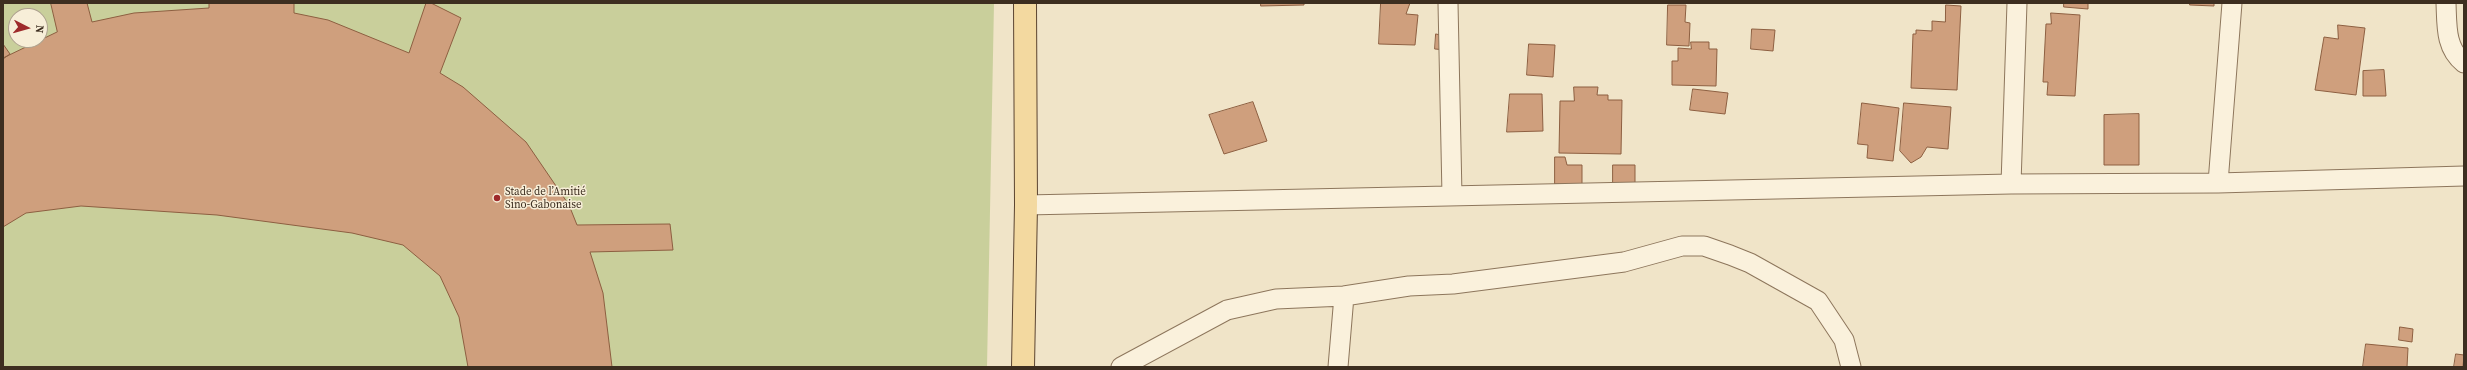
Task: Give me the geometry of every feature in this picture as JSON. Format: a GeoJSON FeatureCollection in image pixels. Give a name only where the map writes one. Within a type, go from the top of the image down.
{"type":"FeatureCollection","features":[{"type":"Feature","properties":{"kind":"main road"},"geometry":{"type":"LineString","coordinates":[[1023,367],[1026,205],[1025,3]]}},
{"type":"Feature","properties":{"kind":"street"},"geometry":{"type":"LineString","coordinates":[[1448,3],[1452,196]]}},
{"type":"Feature","properties":{"kind":"street"},"geometry":{"type":"LineString","coordinates":[[2011,184],[2017,3]]}},
{"type":"Feature","properties":{"kind":"street"},"geometry":{"type":"LineString","coordinates":[[2218,183],[2232,3]]}},
{"type":"Feature","properties":{"kind":"street"},"geometry":{"type":"LineString","coordinates":[[2446,3],[2448,40],[2457,58],[2464,63]]}},
{"type":"Feature","properties":{"kind":"street"},"geometry":{"type":"LineString","coordinates":[[1026,205],[2011,184],[2218,183],[2464,176]]}},
{"type":"Feature","properties":{"kind":"street"},"geometry":{"type":"LineString","coordinates":[[1121,367],[1227,310],[1276,299],[1344,296],[1409,286],[1453,284],[1624,262],[1682,246],[1704,246],[1750,264],[1818,301],[1844,340],[1851,367]]}},
{"type":"Feature","properties":{"kind":"street"},"geometry":{"type":"LineString","coordinates":[[1338,367],[1344,296]]}},
{"type":"Feature","properties":{"kind":"green space","name":"Stade de l’Amitié Sino-Gabonaise"},"geometry":{"type":"Polygon","coordinates":[[[3,3],[994,3],[987,367],[3,367],[3,3]]]}},
{"type":"Feature","properties":{"kind":"building"},"geometry":{"type":"Polygon","coordinates":[[[51,3],[87,3],[92,22],[134,13],[209,8],[209,3],[294,3],[294,13],[328,20],[409,53],[426,3],[431,3],[461,18],[440,73],[463,87],[526,142],[569,205],[577,225],[670,224],[673,250],[590,252],[603,293],[612,367],[468,367],[459,317],[440,276],[403,245],[352,233],[217,215],[81,206],[26,213],[3,227],[3,58],[24,48],[48,48],[48,36],[57,32],[51,3]]]}},
{"type":"Feature","properties":{"kind":"building"},"geometry":{"type":"Polygon","coordinates":[[[1261,3],[1304,3],[1304,5],[1261,6],[1261,3]]]}},
{"type":"Feature","properties":{"kind":"building"},"geometry":{"type":"Polygon","coordinates":[[[1381,3],[1410,3],[1406,14],[1418,15],[1415,45],[1379,44],[1381,3]]]}},
{"type":"Feature","properties":{"kind":"building"},"geometry":{"type":"Polygon","coordinates":[[[2064,3],[2088,3],[2088,9],[2064,7],[2064,3]]]}},
{"type":"Feature","properties":{"kind":"building"},"geometry":{"type":"Polygon","coordinates":[[[2190,3],[2214,3],[2214,6],[2190,5],[2190,3]]]}},
{"type":"Feature","properties":{"kind":"building"},"geometry":{"type":"Polygon","coordinates":[[[1668,5],[1686,5],[1685,22],[1690,23],[1689,46],[1667,45],[1668,5]]]}},
{"type":"Feature","properties":{"kind":"building"},"geometry":{"type":"Polygon","coordinates":[[[1946,5],[1961,6],[1957,90],[1911,88],[1913,34],[1916,34],[1916,30],[1932,31],[1932,21],[1945,22],[1946,5]]]}},
{"type":"Feature","properties":{"kind":"building"},"geometry":{"type":"Polygon","coordinates":[[[2051,13],[2080,15],[2075,96],[2047,95],[2048,82],[2043,82],[2046,24],[2051,24],[2051,13]]]}},
{"type":"Feature","properties":{"kind":"building"},"geometry":{"type":"Polygon","coordinates":[[[2338,25],[2365,28],[2356,95],[2315,90],[2324,37],[2338,39],[2338,25]]]}},
{"type":"Feature","properties":{"kind":"building"},"geometry":{"type":"Polygon","coordinates":[[[1752,29],[1775,30],[1773,51],[1751,49],[1752,29]]]}},
{"type":"Feature","properties":{"kind":"building"},"geometry":{"type":"Polygon","coordinates":[[[1436,34],[1449,37],[1446,50],[1435,49],[1436,34]]]}},
{"type":"Feature","properties":{"kind":"building"},"geometry":{"type":"Polygon","coordinates":[[[1691,42],[1709,42],[1709,49],[1717,49],[1716,86],[1672,85],[1672,61],[1678,61],[1678,48],[1691,49],[1691,42]]]}},
{"type":"Feature","properties":{"kind":"building"},"geometry":{"type":"Polygon","coordinates":[[[3,44],[10,54],[3,59],[3,44]]]}},
{"type":"Feature","properties":{"kind":"building"},"geometry":{"type":"Polygon","coordinates":[[[1529,44],[1555,45],[1553,77],[1527,75],[1529,44]]]}},
{"type":"Feature","properties":{"kind":"building"},"geometry":{"type":"Polygon","coordinates":[[[2384,70],[2386,96],[2363,96],[2363,71],[2384,70]]]}},
{"type":"Feature","properties":{"kind":"building"},"geometry":{"type":"Polygon","coordinates":[[[1574,87],[1598,87],[1597,95],[1608,95],[1608,100],[1622,100],[1621,154],[1559,153],[1560,101],[1574,101],[1574,87]]]}},
{"type":"Feature","properties":{"kind":"building"},"geometry":{"type":"Polygon","coordinates":[[[1693,89],[1728,93],[1725,114],[1690,110],[1693,89]]]}},
{"type":"Feature","properties":{"kind":"building"},"geometry":{"type":"Polygon","coordinates":[[[1510,94],[1542,94],[1543,131],[1507,132],[1510,94]]]}},
{"type":"Feature","properties":{"kind":"building"},"geometry":{"type":"Polygon","coordinates":[[[1253,102],[1267,141],[1224,154],[1209,115],[1253,102]]]}},
{"type":"Feature","properties":{"kind":"building"},"geometry":{"type":"Polygon","coordinates":[[[1862,103],[1899,108],[1893,161],[1867,158],[1868,145],[1858,144],[1862,103]]]}},
{"type":"Feature","properties":{"kind":"building"},"geometry":{"type":"Polygon","coordinates":[[[1904,103],[1951,107],[1948,149],[1927,147],[1921,157],[1911,163],[1900,151],[1904,103]]]}},
{"type":"Feature","properties":{"kind":"building"},"geometry":{"type":"Polygon","coordinates":[[[2139,114],[2139,165],[2104,165],[2104,115],[2139,114]]]}},
{"type":"Feature","properties":{"kind":"building"},"geometry":{"type":"Polygon","coordinates":[[[1555,157],[1565,157],[1567,165],[1582,165],[1582,185],[1555,184],[1555,157]]]}},
{"type":"Feature","properties":{"kind":"building"},"geometry":{"type":"Polygon","coordinates":[[[1613,165],[1635,165],[1635,185],[1613,184],[1613,165]]]}},
{"type":"Feature","properties":{"kind":"building"},"geometry":{"type":"Polygon","coordinates":[[[2400,327],[2413,329],[2412,342],[2399,340],[2400,327]]]}},
{"type":"Feature","properties":{"kind":"building"},"geometry":{"type":"Polygon","coordinates":[[[2366,344],[2408,348],[2407,367],[2363,367],[2366,344]]]}},
{"type":"Feature","properties":{"kind":"building"},"geometry":{"type":"Polygon","coordinates":[[[2456,354],[2464,355],[2463,367],[2454,367],[2456,354]]]}},
{"type":"Feature","properties":{"kind":"place","name":"Stade de l’Amitié Sino-Gabonaise"},"geometry":{"type":"Point","coordinates":[497,198]}}]}
